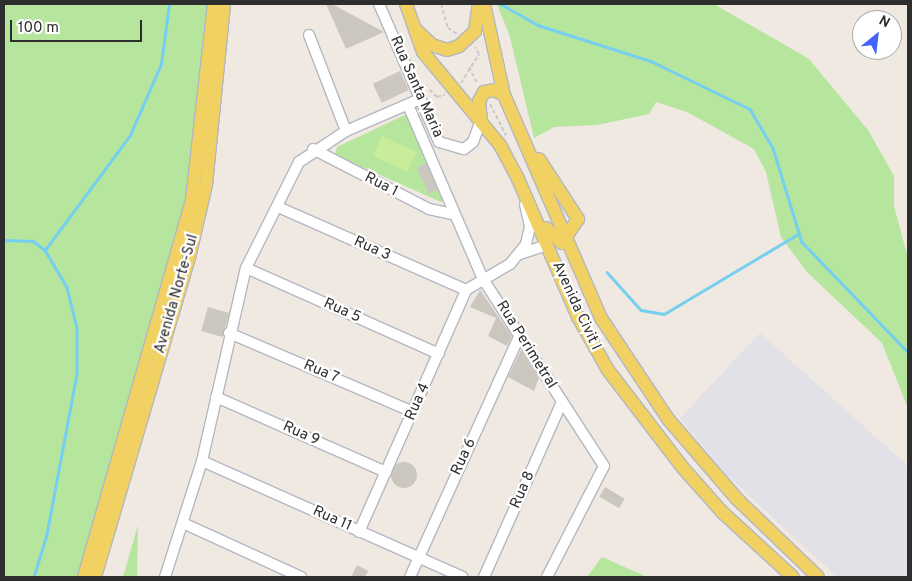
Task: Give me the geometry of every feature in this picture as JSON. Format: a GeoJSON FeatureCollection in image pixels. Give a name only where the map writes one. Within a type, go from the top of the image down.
{"type":"FeatureCollection","features":[{"type":"Feature","properties":{"kind":"main road","name":"Avenida Norte-Sul"},"geometry":{"type":"LineString","coordinates":[[84,577],[192,200],[214,4]]}},
{"type":"Feature","properties":{"kind":"main road","name":"Avenida Norte-Sul"},"geometry":{"type":"LineString","coordinates":[[95,577],[206,185],[224,4]]}},
{"type":"Feature","properties":{"kind":"main road","name":"Avenida Civit I"},"geometry":{"type":"LineString","coordinates":[[406,4],[411,25],[436,72],[481,120],[518,179],[537,214],[547,245],[578,317],[639,416],[722,512],[793,577]]}},
{"type":"Feature","properties":{"kind":"main road"},"geometry":{"type":"LineString","coordinates":[[411,25],[432,44],[447,50],[475,31],[478,4]]}},
{"type":"Feature","properties":{"kind":"main road","name":"Avenida Civit I"},"geometry":{"type":"LineString","coordinates":[[484,4],[504,95],[521,129],[601,318],[668,419],[737,499],[818,577]]}},
{"type":"Feature","properties":{"kind":"main road"},"geometry":{"type":"LineString","coordinates":[[481,120],[479,101],[484,92],[494,90],[504,95]]}},
{"type":"Feature","properties":{"kind":"main road"},"geometry":{"type":"LineString","coordinates":[[521,129],[576,211],[577,226],[566,238],[556,242],[537,214]]}},
{"type":"Feature","properties":{"kind":"street","name":"Rua Santa Maria"},"geometry":{"type":"LineString","coordinates":[[379,4],[439,142],[451,149],[464,149],[472,142],[481,120]]}},
{"type":"Feature","properties":{"kind":"street"},"geometry":{"type":"LineString","coordinates":[[309,35],[346,132]]}},
{"type":"Feature","properties":{"kind":"street"},"geometry":{"type":"LineString","coordinates":[[165,577],[202,461],[229,333],[246,268],[278,208],[299,162],[313,149],[420,98]]}},
{"type":"Feature","properties":{"kind":"street","name":"Rua Perimetral"},"geometry":{"type":"LineString","coordinates":[[408,105],[452,214],[483,280],[604,466],[547,577]]}},
{"type":"Feature","properties":{"kind":"street","name":"Rua 1"},"geometry":{"type":"LineString","coordinates":[[313,149],[429,209],[452,214]]}},
{"type":"Feature","properties":{"kind":"street"},"geometry":{"type":"LineString","coordinates":[[518,179],[530,226],[520,254]]}},
{"type":"Feature","properties":{"kind":"street","name":"Rua 3"},"geometry":{"type":"LineString","coordinates":[[278,208],[466,290]]}},
{"type":"Feature","properties":{"kind":"street"},"geometry":{"type":"LineString","coordinates":[[466,290],[520,254],[547,245]]}},
{"type":"Feature","properties":{"kind":"street","name":"Rua 5"},"geometry":{"type":"LineString","coordinates":[[246,268],[439,354]]}},
{"type":"Feature","properties":{"kind":"street","name":"Rua 4"},"geometry":{"type":"LineString","coordinates":[[359,532],[466,290]]}},
{"type":"Feature","properties":{"kind":"street","name":"Rua 7"},"geometry":{"type":"LineString","coordinates":[[229,333],[413,412]]}},
{"type":"Feature","properties":{"kind":"street","name":"Rua 6"},"geometry":{"type":"LineString","coordinates":[[410,577],[519,337]]}},
{"type":"Feature","properties":{"kind":"street","name":"Rua 9"},"geometry":{"type":"LineString","coordinates":[[216,397],[386,472]]}},
{"type":"Feature","properties":{"kind":"street","name":"Rua 8"},"geometry":{"type":"LineString","coordinates":[[484,577],[562,402]]}},
{"type":"Feature","properties":{"kind":"street","name":"Rua 11"},"geometry":{"type":"LineString","coordinates":[[202,461],[462,577]]}},
{"type":"Feature","properties":{"kind":"street"},"geometry":{"type":"LineString","coordinates":[[183,523],[301,577]]}},
{"type":"Feature","properties":{"kind":"path"},"geometry":{"type":"LineString","coordinates":[[469,68],[484,92],[508,139]]}},
{"type":"Feature","properties":{"kind":"shaded area"},"geometry":{"type":"Polygon","coordinates":[[[760,333],[908,466],[908,577],[837,577],[724,472],[680,418],[760,333]]]}},
{"type":"Feature","properties":{"kind":"green space"},"geometry":{"type":"Polygon","coordinates":[[[4,4],[209,4],[196,144],[178,235],[78,577],[4,577],[4,4]]]}},
{"type":"Feature","properties":{"kind":"green space"},"geometry":{"type":"Polygon","coordinates":[[[497,4],[714,4],[809,59],[868,130],[894,176],[894,206],[908,258],[908,408],[882,343],[807,272],[781,237],[766,172],[754,149],[687,112],[656,102],[649,114],[597,125],[554,127],[534,138],[510,37],[497,4]]]}},
{"type":"Feature","properties":{"kind":"green space"},"geometry":{"type":"Polygon","coordinates":[[[407,114],[445,198],[441,202],[335,155],[337,147],[407,114]]]}},
{"type":"Feature","properties":{"kind":"green space"},"geometry":{"type":"Polygon","coordinates":[[[382,136],[416,152],[407,172],[373,156],[382,136]]]}},
{"type":"Feature","properties":{"kind":"green space"},"geometry":{"type":"Polygon","coordinates":[[[138,525],[137,577],[123,577],[138,525]]]}},
{"type":"Feature","properties":{"kind":"green space"},"geometry":{"type":"Polygon","coordinates":[[[602,557],[647,577],[587,577],[602,557]]]}},
{"type":"Feature","properties":{"kind":"building"},"geometry":{"type":"Polygon","coordinates":[[[326,4],[332,4],[384,32],[346,49],[326,4]]]}},
{"type":"Feature","properties":{"kind":"building"},"geometry":{"type":"Polygon","coordinates":[[[400,71],[409,90],[382,103],[373,84],[400,71]]]}},
{"type":"Feature","properties":{"kind":"building"},"geometry":{"type":"Polygon","coordinates":[[[426,163],[437,190],[429,194],[417,168],[426,163]]]}},
{"type":"Feature","properties":{"kind":"building"},"geometry":{"type":"Polygon","coordinates":[[[480,290],[512,336],[507,346],[488,336],[496,318],[470,307],[480,290]]]}},
{"type":"Feature","properties":{"kind":"building"},"geometry":{"type":"Polygon","coordinates":[[[208,307],[229,313],[222,337],[201,331],[208,307]]]}},
{"type":"Feature","properties":{"kind":"building"},"geometry":{"type":"Polygon","coordinates":[[[521,350],[539,378],[534,391],[508,377],[521,350]]]}},
{"type":"Feature","properties":{"kind":"building"},"geometry":{"type":"Polygon","coordinates":[[[404,462],[413,466],[417,475],[413,484],[404,488],[395,484],[391,475],[395,466],[404,462]]]}},
{"type":"Feature","properties":{"kind":"building"},"geometry":{"type":"Polygon","coordinates":[[[605,487],[625,499],[619,508],[599,496],[605,487]]]}},
{"type":"Feature","properties":{"kind":"building"},"geometry":{"type":"Polygon","coordinates":[[[357,565],[368,571],[365,577],[351,577],[357,565]]]}},
{"type":"Feature","properties":{"kind":"waterway"},"geometry":{"type":"LineString","coordinates":[[45,250],[130,135],[161,64],[169,4]]}},
{"type":"Feature","properties":{"kind":"waterway"},"geometry":{"type":"LineString","coordinates":[[501,4],[538,25],[651,61],[750,109],[773,148],[802,242],[908,352]]}},
{"type":"Feature","properties":{"kind":"waterway"},"geometry":{"type":"LineString","coordinates":[[607,272],[641,310],[664,314],[798,234]]}},
{"type":"Feature","properties":{"kind":"waterway"},"geometry":{"type":"LineString","coordinates":[[4,240],[33,241],[45,250],[67,287],[77,328],[77,374],[47,535],[34,577]]}}]}
